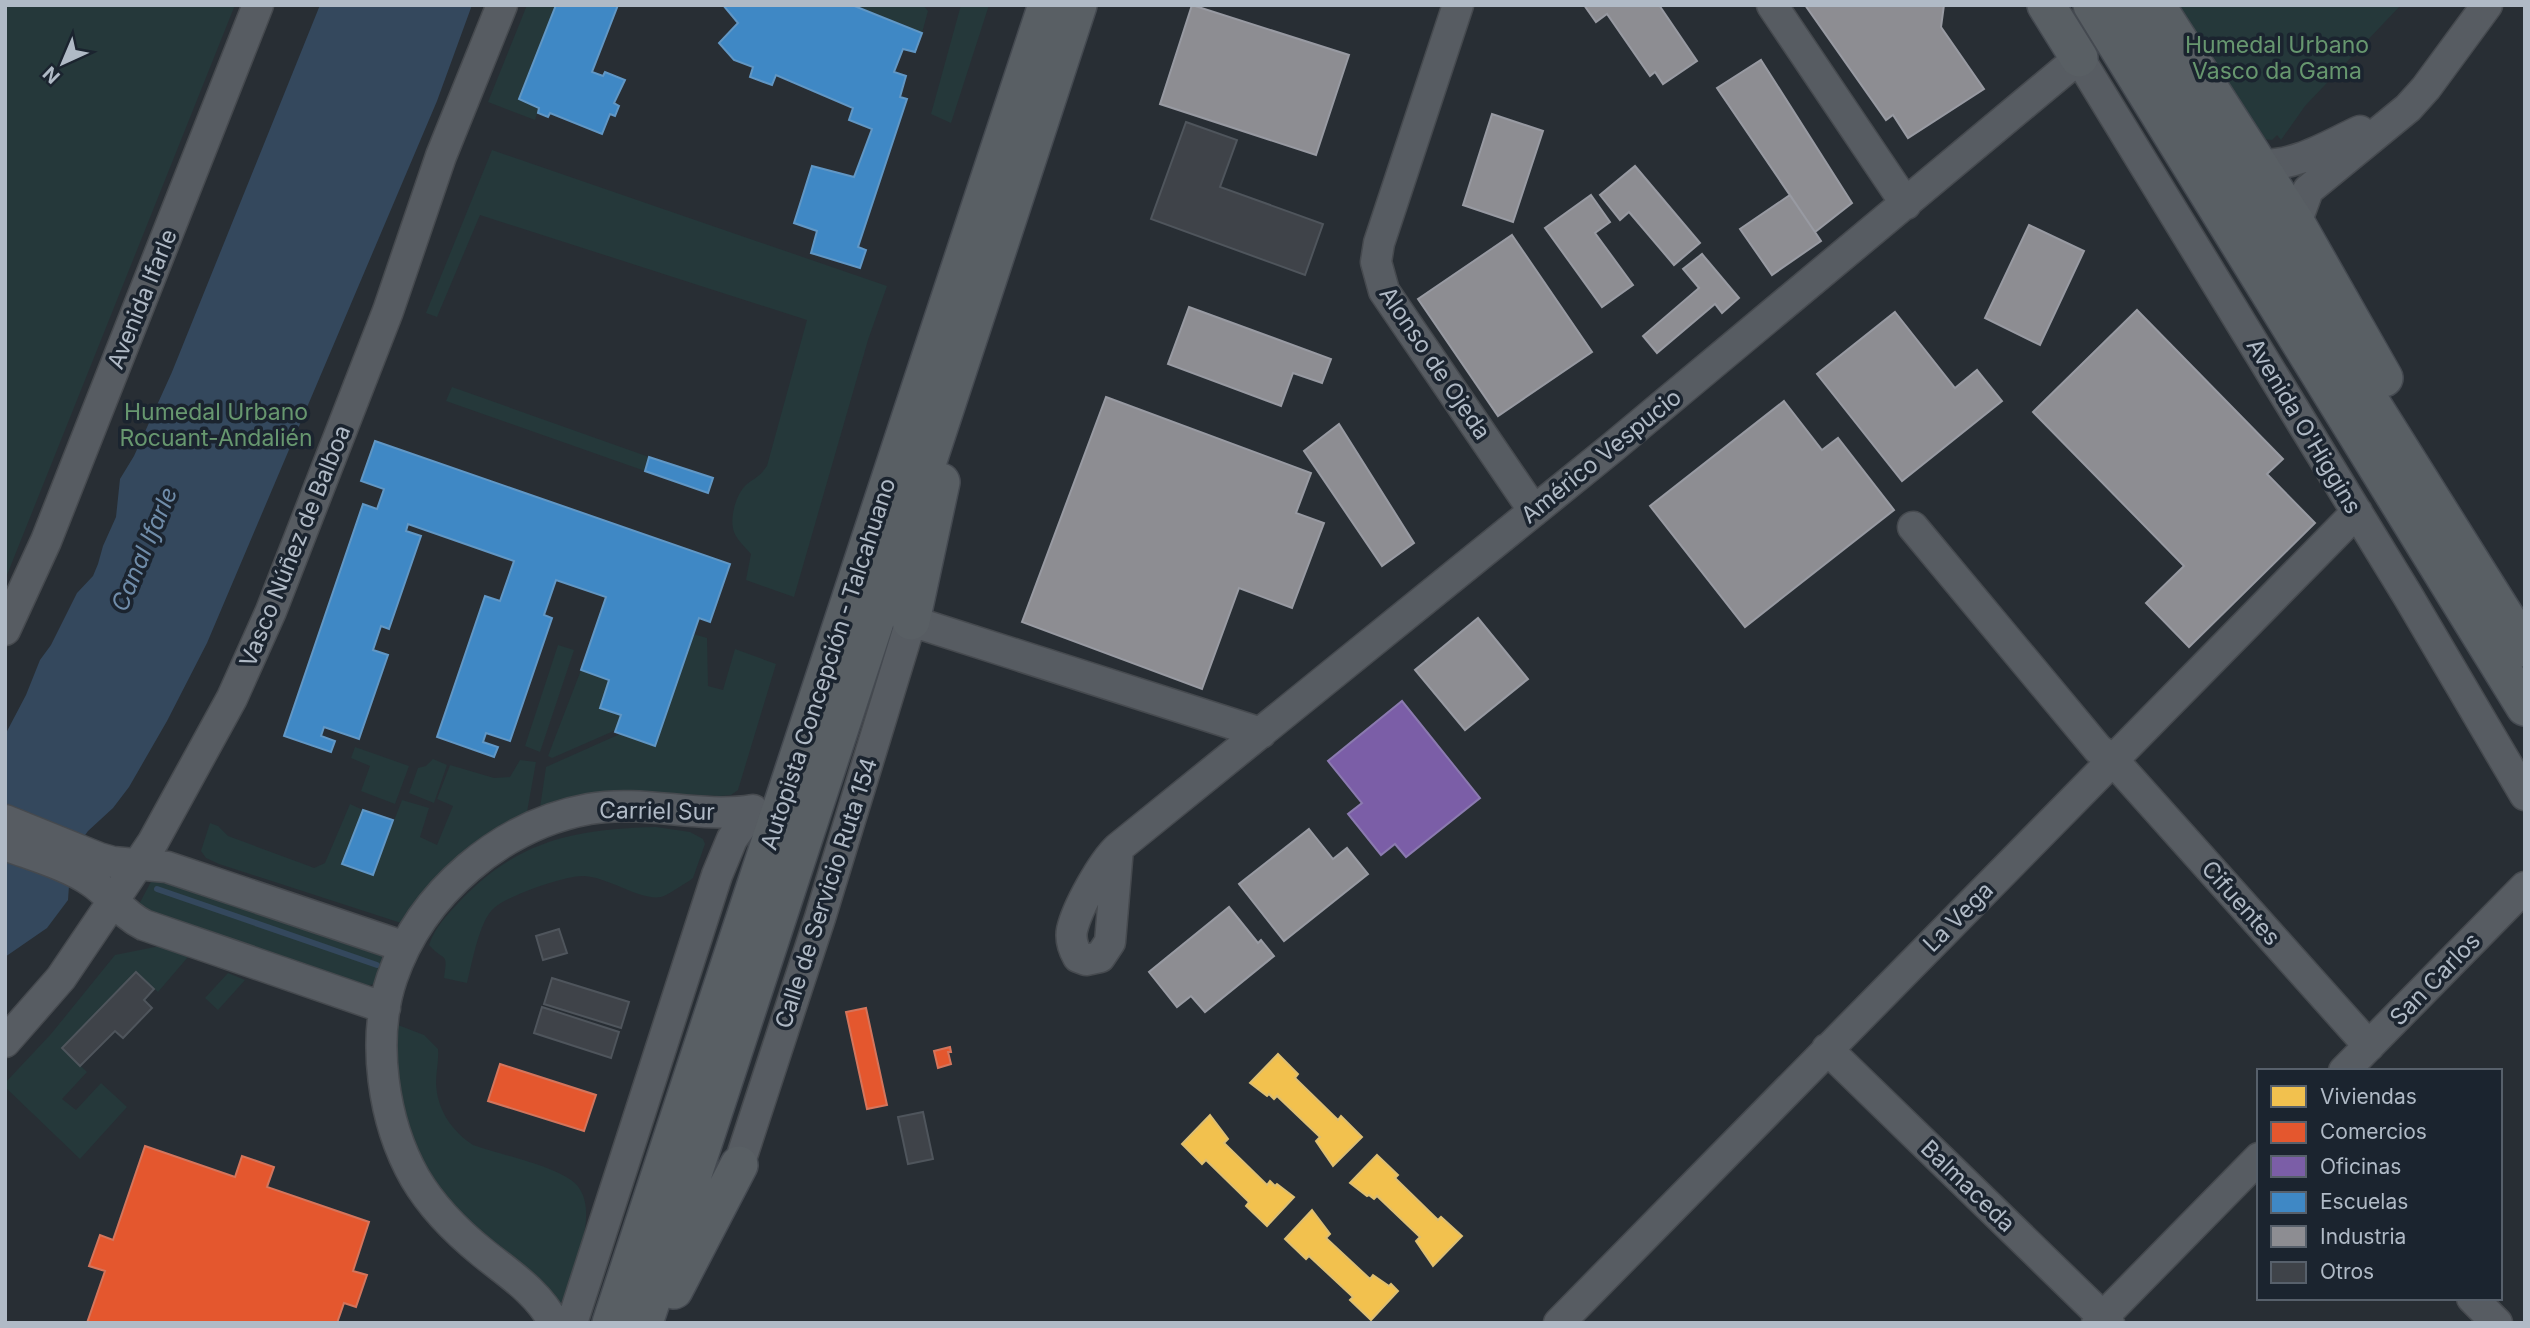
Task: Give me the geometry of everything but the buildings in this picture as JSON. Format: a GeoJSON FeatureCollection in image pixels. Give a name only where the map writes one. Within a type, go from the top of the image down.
{"type":"FeatureCollection","features":[{"type":"Feature","properties":{"kind":"main road","name":"Autopista Concepción - Talcahuano"},"geometry":{"type":"LineString","coordinates":[[611,1323],[1047,5]]}},
{"type":"Feature","properties":{"kind":"main road","name":"Autopista Concepción - Talcahuano"},"geometry":{"type":"LineString","coordinates":[[644,1323],[1078,5]]}},
{"type":"Feature","properties":{"kind":"main road"},"geometry":{"type":"LineString","coordinates":[[2046,5],[2079,58]]}},
{"type":"Feature","properties":{"kind":"main road","name":"Avenida O'Higgins"},"geometry":{"type":"LineString","coordinates":[[2092,5],[2525,707]]}},
{"type":"Feature","properties":{"kind":"main road"},"geometry":{"type":"LineString","coordinates":[[2128,5],[2525,648]]}},
{"type":"Feature","properties":{"kind":"main road"},"geometry":{"type":"LineString","coordinates":[[2156,5],[2296,223],[2395,397],[2418,446],[2440,513]]}},
{"type":"Feature","properties":{"kind":"main road"},"geometry":{"type":"LineString","coordinates":[[911,621],[937,508],[954,383]]}},
{"type":"Feature","properties":{"kind":"main road"},"geometry":{"type":"LineString","coordinates":[[753,810],[796,760]]}},
{"type":"Feature","properties":{"kind":"main road"},"geometry":{"type":"LineString","coordinates":[[658,1323],[739,1165]]}},
{"type":"Feature","properties":{"kind":"street","name":"Avenida Ifarle"},"geometry":{"type":"LineString","coordinates":[[5,630],[46,541],[258,5]]}},
{"type":"Feature","properties":{"kind":"street","name":"Vasco Núñez de Balboa"},"geometry":{"type":"LineString","coordinates":[[5,1042],[61,978],[140,863],[212,737],[256,646],[388,311],[441,156],[502,5]]}},
{"type":"Feature","properties":{"kind":"street","name":"Alonso de Ojeda"},"geometry":{"type":"LineString","coordinates":[[1458,5],[1379,243],[1377,271],[1384,291],[1534,511]]}},
{"type":"Feature","properties":{"kind":"street"},"geometry":{"type":"LineString","coordinates":[[1772,5],[1906,204]]}},
{"type":"Feature","properties":{"kind":"street"},"geometry":{"type":"LineString","coordinates":[[2296,223],[2308,190],[2417,99],[2487,5]]}},
{"type":"Feature","properties":{"kind":"street","name":"Américo Vespucio"},"geometry":{"type":"LineString","coordinates":[[1118,848],[1534,511],[2079,58]]}},
{"type":"Feature","properties":{"kind":"street","name":"Avenida O'Higgins"},"geometry":{"type":"LineString","coordinates":[[2079,58],[2357,512],[2525,795]]}},
{"type":"Feature","properties":{"kind":"street"},"geometry":{"type":"LineString","coordinates":[[2259,165],[2294,161],[2362,130],[2388,123]]}},
{"type":"Feature","properties":{"kind":"street","name":"La Vega"},"geometry":{"type":"LineString","coordinates":[[1560,1323],[2357,512]]}},
{"type":"Feature","properties":{"kind":"street","name":"Cifuentes"},"geometry":{"type":"LineString","coordinates":[[1913,527],[2098,749],[2113,760],[2369,1046]]}},
{"type":"Feature","properties":{"kind":"street"},"geometry":{"type":"LineString","coordinates":[[911,621],[1261,733]]}},
{"type":"Feature","properties":{"kind":"street","name":"Calle de Servicio Ruta 154"},"geometry":{"type":"LineString","coordinates":[[739,1165],[820,918],[911,621]]}},
{"type":"Feature","properties":{"kind":"street","name":"Carriel Sur"},"geometry":{"type":"LineString","coordinates":[[554,1323],[534,1294],[479,1250],[439,1211],[407,1164],[393,1124],[383,1053],[385,1008],[392,978],[405,947],[430,909],[461,874],[497,846],[538,825],[563,815],[610,806],[633,805],[726,813],[753,810]]}},
{"type":"Feature","properties":{"kind":"street"},"geometry":{"type":"LineString","coordinates":[[572,1323],[717,875],[733,839],[753,810]]}},
{"type":"Feature","properties":{"kind":"street"},"geometry":{"type":"LineString","coordinates":[[5,820],[85,865],[98,886],[131,918],[144,925],[385,1008]]}},
{"type":"Feature","properties":{"kind":"street"},"geometry":{"type":"LineString","coordinates":[[5,845],[85,865],[113,862],[167,867],[405,947]]}},
{"type":"Feature","properties":{"kind":"street","name":"San Carlos"},"geometry":{"type":"LineString","coordinates":[[2346,1069],[2525,887]]}},
{"type":"Feature","properties":{"kind":"street","name":"Balmaceda"},"geometry":{"type":"LineString","coordinates":[[1827,1049],[2103,1321]]}},
{"type":"Feature","properties":{"kind":"street"},"geometry":{"type":"LineString","coordinates":[[2103,1321],[2257,1160]]}},
{"type":"Feature","properties":{"kind":"street"},"geometry":{"type":"LineString","coordinates":[[2474,1300],[2497,1323]]}},
{"type":"Feature","properties":{"kind":"green space"},"geometry":{"type":"Polygon","coordinates":[[[5,5],[235,5],[5,580],[5,5]]]}},
{"type":"Feature","properties":{"kind":"green space"},"geometry":{"type":"Polygon","coordinates":[[[527,5],[556,5],[519,98],[539,108],[535,120],[488,102],[527,5]]]}},
{"type":"Feature","properties":{"kind":"green space"},"geometry":{"type":"Polygon","coordinates":[[[852,5],[923,5],[928,11],[922,33],[852,5]]]}},
{"type":"Feature","properties":{"kind":"green space"},"geometry":{"type":"Polygon","coordinates":[[[961,5],[989,5],[951,123],[931,114],[961,5]]]}},
{"type":"Feature","properties":{"kind":"green space","name":"Humedal Urbano Vasco da Gama"},"geometry":{"type":"Polygon","coordinates":[[[2178,5],[2401,5],[2305,106],[2281,140],[2277,135],[2272,140],[2263,139],[2178,5]]]}},
{"type":"Feature","properties":{"kind":"green space"},"geometry":{"type":"Polygon","coordinates":[[[492,150],[887,286],[868,340],[794,597],[746,580],[751,554],[735,535],[732,520],[734,506],[743,488],[767,466],[807,320],[480,215],[437,317],[426,313],[492,150]]]}},
{"type":"Feature","properties":{"kind":"green space"},"geometry":{"type":"Polygon","coordinates":[[[452,387],[649,457],[645,471],[446,401],[452,387]]]}},
{"type":"Feature","properties":{"kind":"green space"},"geometry":{"type":"Polygon","coordinates":[[[693,634],[707,638],[708,686],[723,690],[735,649],[776,664],[738,790],[731,795],[720,796],[621,791],[587,794],[540,808],[546,767],[620,734],[655,746],[693,634]]]}},
{"type":"Feature","properties":{"kind":"green space"},"geometry":{"type":"Polygon","coordinates":[[[558,645],[574,650],[540,752],[525,746],[558,645]]]}},
{"type":"Feature","properties":{"kind":"green space"},"geometry":{"type":"Polygon","coordinates":[[[581,670],[609,680],[600,707],[621,715],[616,730],[552,758],[548,756],[581,670]]]}},
{"type":"Feature","properties":{"kind":"green space"},"geometry":{"type":"Polygon","coordinates":[[[355,747],[409,766],[395,804],[361,791],[370,766],[351,758],[355,747]]]}},
{"type":"Feature","properties":{"kind":"green space"},"geometry":{"type":"Polygon","coordinates":[[[433,759],[447,765],[434,803],[409,793],[418,768],[426,766],[433,759]]]}},
{"type":"Feature","properties":{"kind":"green space"},"geometry":{"type":"Polygon","coordinates":[[[520,760],[536,762],[527,812],[485,837],[446,871],[407,920],[401,923],[219,864],[206,858],[201,851],[210,823],[218,826],[228,836],[314,868],[325,863],[350,804],[363,810],[342,864],[373,875],[402,800],[429,808],[420,837],[437,845],[453,806],[437,799],[450,765],[494,778],[510,777],[520,760]]]}},
{"type":"Feature","properties":{"kind":"green space"},"geometry":{"type":"Polygon","coordinates":[[[656,827],[690,832],[703,839],[705,844],[693,878],[689,881],[661,897],[644,896],[603,880],[584,876],[564,879],[523,892],[501,903],[489,914],[477,943],[467,983],[444,978],[445,960],[429,945],[435,932],[460,901],[504,864],[526,851],[574,835],[656,827]]]}},
{"type":"Feature","properties":{"kind":"green space"},"geometry":{"type":"Polygon","coordinates":[[[154,876],[382,953],[388,961],[378,983],[365,986],[136,910],[154,876]]]}},
{"type":"Feature","properties":{"kind":"green space"},"geometry":{"type":"Polygon","coordinates":[[[160,946],[188,957],[158,992],[136,972],[62,1048],[87,1072],[62,1099],[76,1110],[101,1083],[127,1107],[80,1159],[5,1087],[5,1083],[51,1034],[115,955],[160,946]]]}},
{"type":"Feature","properties":{"kind":"green space"},"geometry":{"type":"Polygon","coordinates":[[[228,973],[245,980],[218,1010],[205,998],[228,973]]]}},
{"type":"Feature","properties":{"kind":"green space"},"geometry":{"type":"Polygon","coordinates":[[[398,1025],[424,1035],[438,1049],[436,1083],[439,1102],[458,1133],[473,1145],[561,1174],[581,1191],[586,1207],[586,1224],[576,1262],[558,1311],[490,1245],[425,1174],[396,1091],[395,1030],[398,1025]]]}},
{"type":"Feature","properties":{"kind":"water","name":"Humedal Urbano Rocuant-Andalién"},"geometry":{"type":"Polygon","coordinates":[[[320,5],[472,5],[437,101],[207,643],[129,787],[80,842],[70,871],[68,900],[47,928],[5,957],[5,735],[26,695],[40,660],[51,645],[77,593],[93,576],[116,517],[120,479],[134,456],[172,372],[320,5]]]}},
{"type":"Feature","properties":{"kind":"waterway"},"geometry":{"type":"LineString","coordinates":[[157,889],[377,965]]}},
{"type":"Feature","properties":{"kind":"water label","name":"Canal Ifarle"},"geometry":{"type":"Point","coordinates":[144,549]}}]}
